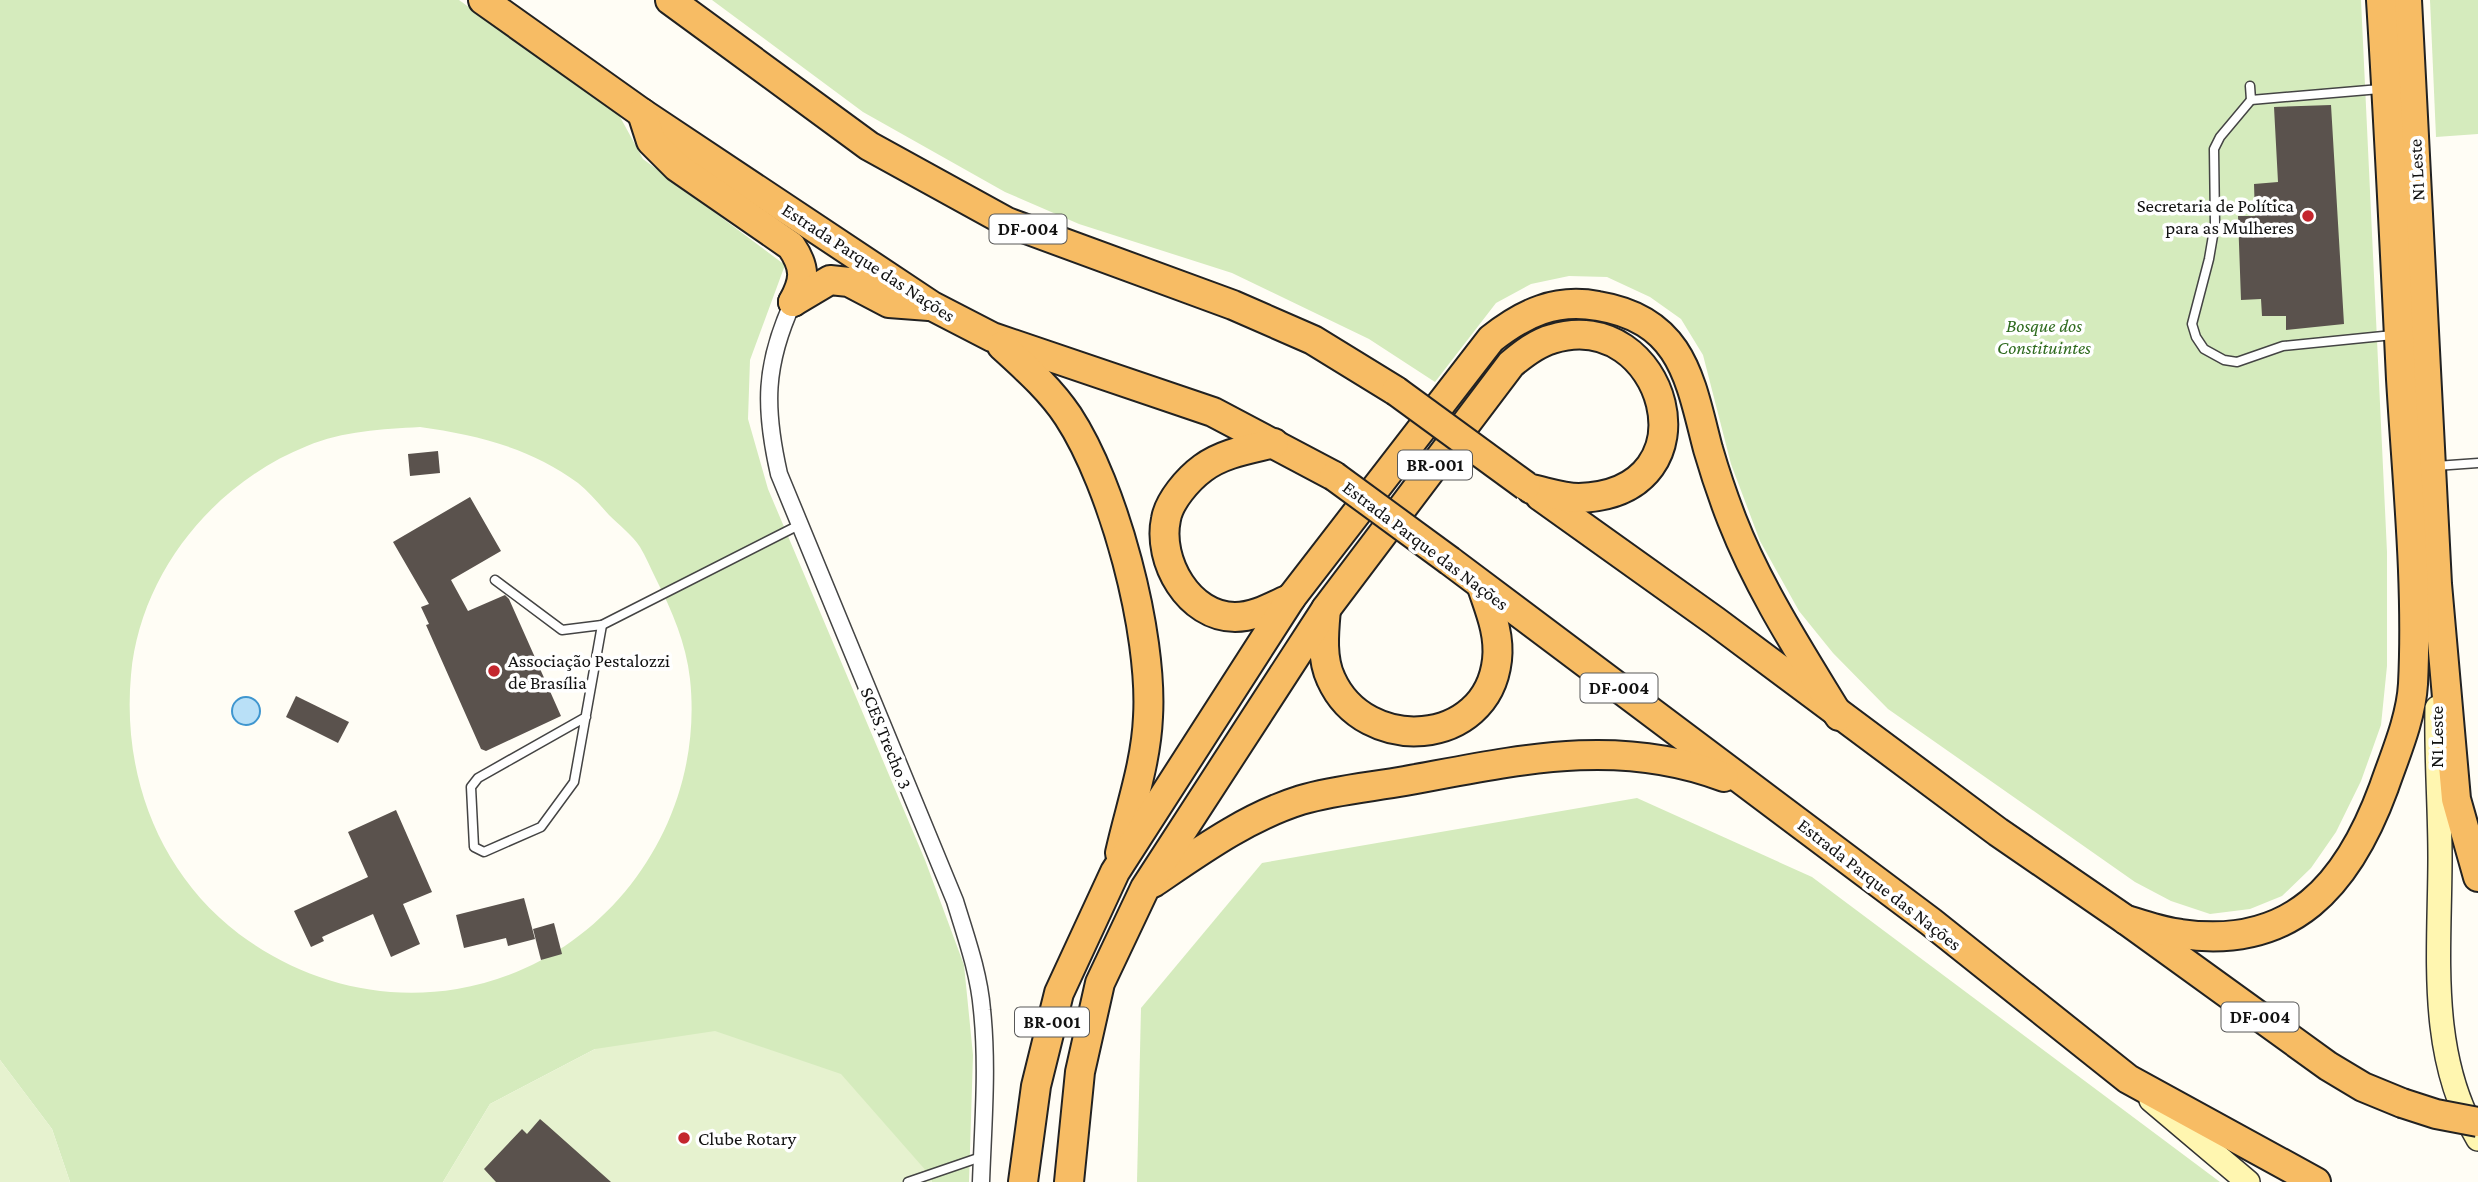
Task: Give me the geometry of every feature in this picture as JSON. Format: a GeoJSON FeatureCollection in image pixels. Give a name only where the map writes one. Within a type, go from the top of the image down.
{"type":"FeatureCollection","features":[{"type":"Feature","properties":{"kind":"highway","name":"Estrada Parque das Nações"},"geometry":{"type":"LineString","coordinates":[[483,0],[642,113],[932,306],[992,338],[1202,408],[1334,476],[1931,922],[2128,1079],[2316,1182]]}},
{"type":"Feature","properties":{"kind":"highway","name":"DF-004"},"geometry":{"type":"LineString","coordinates":[[670,0],[869,146],[1007,222],[1256,315],[1313,340],[1396,391],[1998,832],[2126,920],[2328,1066],[2363,1087],[2402,1102],[2437,1114],[2478,1122]]}},
{"type":"Feature","properties":{"kind":"highway","name":"N1 Leste"},"geometry":{"type":"LineString","coordinates":[[2382,0],[2399,88],[2425,582]]}},
{"type":"Feature","properties":{"kind":"highway","name":"N1 Leste"},"geometry":{"type":"LineString","coordinates":[[2407,0],[2399,88],[2399,334],[2419,467]]}},
{"type":"Feature","properties":{"kind":"highway"},"geometry":{"type":"LineString","coordinates":[[642,113],[651,141],[677,167],[792,246],[800,258],[804,278],[793,302]]}},
{"type":"Feature","properties":{"kind":"highway"},"geometry":{"type":"LineString","coordinates":[[793,302],[830,280],[849,282],[890,303],[932,306]]}},
{"type":"Feature","properties":{"kind":"highway","name":"BR-001"},"geometry":{"type":"LineString","coordinates":[[1023,1182],[1036,1086],[1059,993],[1115,872],[1291,598],[1492,339],[1517,318],[1551,305],[1586,303],[1619,309],[1651,325],[1676,352],[1693,383],[1709,451],[1732,520],[1763,590],[1839,716]]}},
{"type":"Feature","properties":{"kind":"highway","name":"BR-001"},"geometry":{"type":"LineString","coordinates":[[1069,1182],[1080,1072],[1100,984],[1145,888],[1326,609],[1511,363],[1553,338],[1581,335],[1611,342],[1640,361],[1660,393],[1665,424],[1662,444],[1648,468],[1629,485],[1599,496],[1575,498],[1529,488]]}},
{"type":"Feature","properties":{"kind":"highway","name":"BR-001"},"geometry":{"type":"LineString","coordinates":[[992,338],[1039,379],[1073,426],[1096,467],[1136,604],[1147,670],[1148,718],[1141,769],[1115,872]]}},
{"type":"Feature","properties":{"kind":"highway","name":"BR-001"},"geometry":{"type":"LineString","coordinates":[[1274,443],[1228,455],[1203,468],[1178,493],[1166,518],[1164,543],[1171,568],[1184,590],[1204,609],[1234,617],[1258,613],[1291,598]]}},
{"type":"Feature","properties":{"kind":"highway"},"geometry":{"type":"LineString","coordinates":[[2425,582],[2456,799],[2478,877]]}},
{"type":"Feature","properties":{"kind":"highway"},"geometry":{"type":"LineString","coordinates":[[2126,920],[2179,934],[2223,937],[2248,934],[2304,911],[2320,897],[2353,854],[2375,811],[2400,740],[2413,687],[2425,582]]}},
{"type":"Feature","properties":{"kind":"highway"},"geometry":{"type":"LineString","coordinates":[[1326,609],[1324,640],[1330,677],[1343,699],[1370,722],[1398,732],[1429,731],[1463,719],[1485,696],[1497,661],[1497,629],[1482,587]]}},
{"type":"Feature","properties":{"kind":"highway"},"geometry":{"type":"LineString","coordinates":[[1145,888],[1215,841],[1302,800],[1504,762],[1587,754],[1643,755],[1691,765],[1757,790]]}},
{"type":"Feature","properties":{"kind":"main road","name":"N1 Leste"},"geometry":{"type":"LineString","coordinates":[[2425,582],[2440,853],[2439,992],[2443,1045],[2454,1085],[2478,1139]]}},
{"type":"Feature","properties":{"kind":"main road"},"geometry":{"type":"LineString","coordinates":[[2128,1079],[2208,1152],[2248,1182]]}},
{"type":"Feature","properties":{"kind":"street","name":"SCES Trecho 3"},"geometry":{"type":"LineString","coordinates":[[793,302],[780,329],[771,371],[768,425],[779,474],[955,901],[974,962],[982,1009],[985,1068],[981,1182]]}},
{"type":"Feature","properties":{"kind":"lane"},"geometry":{"type":"LineString","coordinates":[[2250,86],[2250,100]]}},
{"type":"Feature","properties":{"kind":"lane"},"geometry":{"type":"LineString","coordinates":[[2399,88],[2269,96],[2250,100],[2220,136],[2214,149],[2215,224],[2210,259],[2192,324],[2204,349],[2224,360],[2237,362],[2283,346],[2399,334]]}},
{"type":"Feature","properties":{"kind":"lane"},"geometry":{"type":"LineString","coordinates":[[2419,467],[2478,463]]}},
{"type":"Feature","properties":{"kind":"lane"},"geometry":{"type":"LineString","coordinates":[[495,580],[562,630],[602,625],[799,525]]}},
{"type":"Feature","properties":{"kind":"lane"},"geometry":{"type":"LineString","coordinates":[[586,718],[478,778],[471,787],[474,847],[484,852],[541,827],[574,782],[586,718],[602,625]]}},
{"type":"Feature","properties":{"kind":"lane"},"geometry":{"type":"LineString","coordinates":[[908,1182],[981,1157]]}},
{"type":"Feature","properties":{"kind":"green space"},"geometry":{"type":"Polygon","coordinates":[[[0,0],[459,0],[619,115],[643,159],[785,265],[750,360],[748,419],[768,489],[925,860],[964,965],[973,1055],[969,1182],[932,1182],[928,1173],[595,1049],[490,1104],[443,1182],[70,1182],[52,1129],[0,1060],[0,0]],[[420,427],[334,437],[273,462],[242,483],[213,508],[188,536],[166,567],[149,601],[137,637],[131,675],[133,749],[140,784],[151,818],[167,851],[187,881],[211,909],[239,934],[263,950],[315,975],[370,990],[428,992],[457,989],[509,975],[557,951],[599,919],[634,880],[662,836],[681,787],[691,734],[690,679],[682,640],[637,543],[582,487],[560,471],[503,445],[420,427]]]}},
{"type":"Feature","properties":{"kind":"green space","name":"Bosque dos Constituintes"},"geometry":{"type":"Polygon","coordinates":[[[712,0],[2361,0],[2387,552],[2387,666],[2381,725],[2361,781],[2336,832],[2311,868],[2282,896],[2250,909],[2210,914],[2171,901],[2135,882],[1888,709],[1833,653],[1799,611],[1760,541],[1731,464],[1703,355],[1681,319],[1650,297],[1607,277],[1569,276],[1531,284],[1496,303],[1435,382],[1369,339],[1232,273],[1079,224],[1005,192],[863,112],[712,0]]]}},
{"type":"Feature","properties":{"kind":"green space"},"geometry":{"type":"Polygon","coordinates":[[[2430,0],[2478,0],[2478,134],[2436,137],[2430,0]]]}},
{"type":"Feature","properties":{"kind":"green space"},"geometry":{"type":"Polygon","coordinates":[[[1637,798],[1812,877],[2220,1182],[1137,1182],[1141,1008],[1262,863],[1637,798]]]}},
{"type":"Feature","properties":{"kind":"green space","name":"Clube Rotary"},"geometry":{"type":"Polygon","coordinates":[[[715,1031],[841,1074],[928,1173],[932,1182],[443,1182],[490,1104],[595,1049],[715,1031]]]}},
{"type":"Feature","properties":{"kind":"green space"},"geometry":{"type":"Polygon","coordinates":[[[0,1060],[52,1129],[70,1182],[0,1182],[0,1060]]]}},
{"type":"Feature","properties":{"kind":"water"},"geometry":{"type":"Polygon","coordinates":[[[246,697],[256,701],[260,711],[256,721],[246,725],[236,721],[232,711],[236,701],[246,697]]]}},
{"type":"Feature","properties":{"kind":"building","name":"Secretaria de Política para as Mulheres"},"geometry":{"type":"Polygon","coordinates":[[[2331,105],[2344,324],[2286,330],[2286,316],[2262,316],[2261,299],[2241,300],[2238,216],[2255,216],[2254,184],[2278,182],[2274,107],[2331,105]]]}},
{"type":"Feature","properties":{"kind":"building"},"geometry":{"type":"Polygon","coordinates":[[[438,451],[440,473],[410,476],[408,454],[438,451]]]}},
{"type":"Feature","properties":{"kind":"building","name":"Associação Pestalozzi de Brasília"},"geometry":{"type":"Polygon","coordinates":[[[470,497],[501,551],[451,580],[468,611],[505,595],[509,599],[561,716],[486,751],[481,749],[426,625],[429,624],[421,607],[429,604],[393,542],[470,497]]]}},
{"type":"Feature","properties":{"kind":"building"},"geometry":{"type":"Polygon","coordinates":[[[296,696],[349,722],[338,743],[286,717],[296,696]]]}},
{"type":"Feature","properties":{"kind":"building"},"geometry":{"type":"Polygon","coordinates":[[[396,810],[432,892],[403,904],[420,944],[391,957],[373,914],[322,937],[324,941],[311,947],[294,911],[368,877],[348,832],[396,810]]]}},
{"type":"Feature","properties":{"kind":"building"},"geometry":{"type":"Polygon","coordinates":[[[524,898],[535,939],[508,946],[506,938],[464,948],[456,915],[524,898]]]}},
{"type":"Feature","properties":{"kind":"building"},"geometry":{"type":"Polygon","coordinates":[[[554,923],[562,954],[541,960],[533,929],[554,923]]]}},
{"type":"Feature","properties":{"kind":"building"},"geometry":{"type":"Polygon","coordinates":[[[540,1119],[611,1182],[496,1182],[484,1169],[522,1129],[527,1134],[540,1119]]]}},
{"type":"Feature","properties":{"kind":"place","name":"Secretaria de Política para as Mulheres"},"geometry":{"type":"Point","coordinates":[2308,216]}},
{"type":"Feature","properties":{"kind":"place","name":"Associação Pestalozzi de Brasília"},"geometry":{"type":"Point","coordinates":[494,671]}},
{"type":"Feature","properties":{"kind":"place","name":"Clube Rotary"},"geometry":{"type":"Point","coordinates":[684,1138]}}]}
